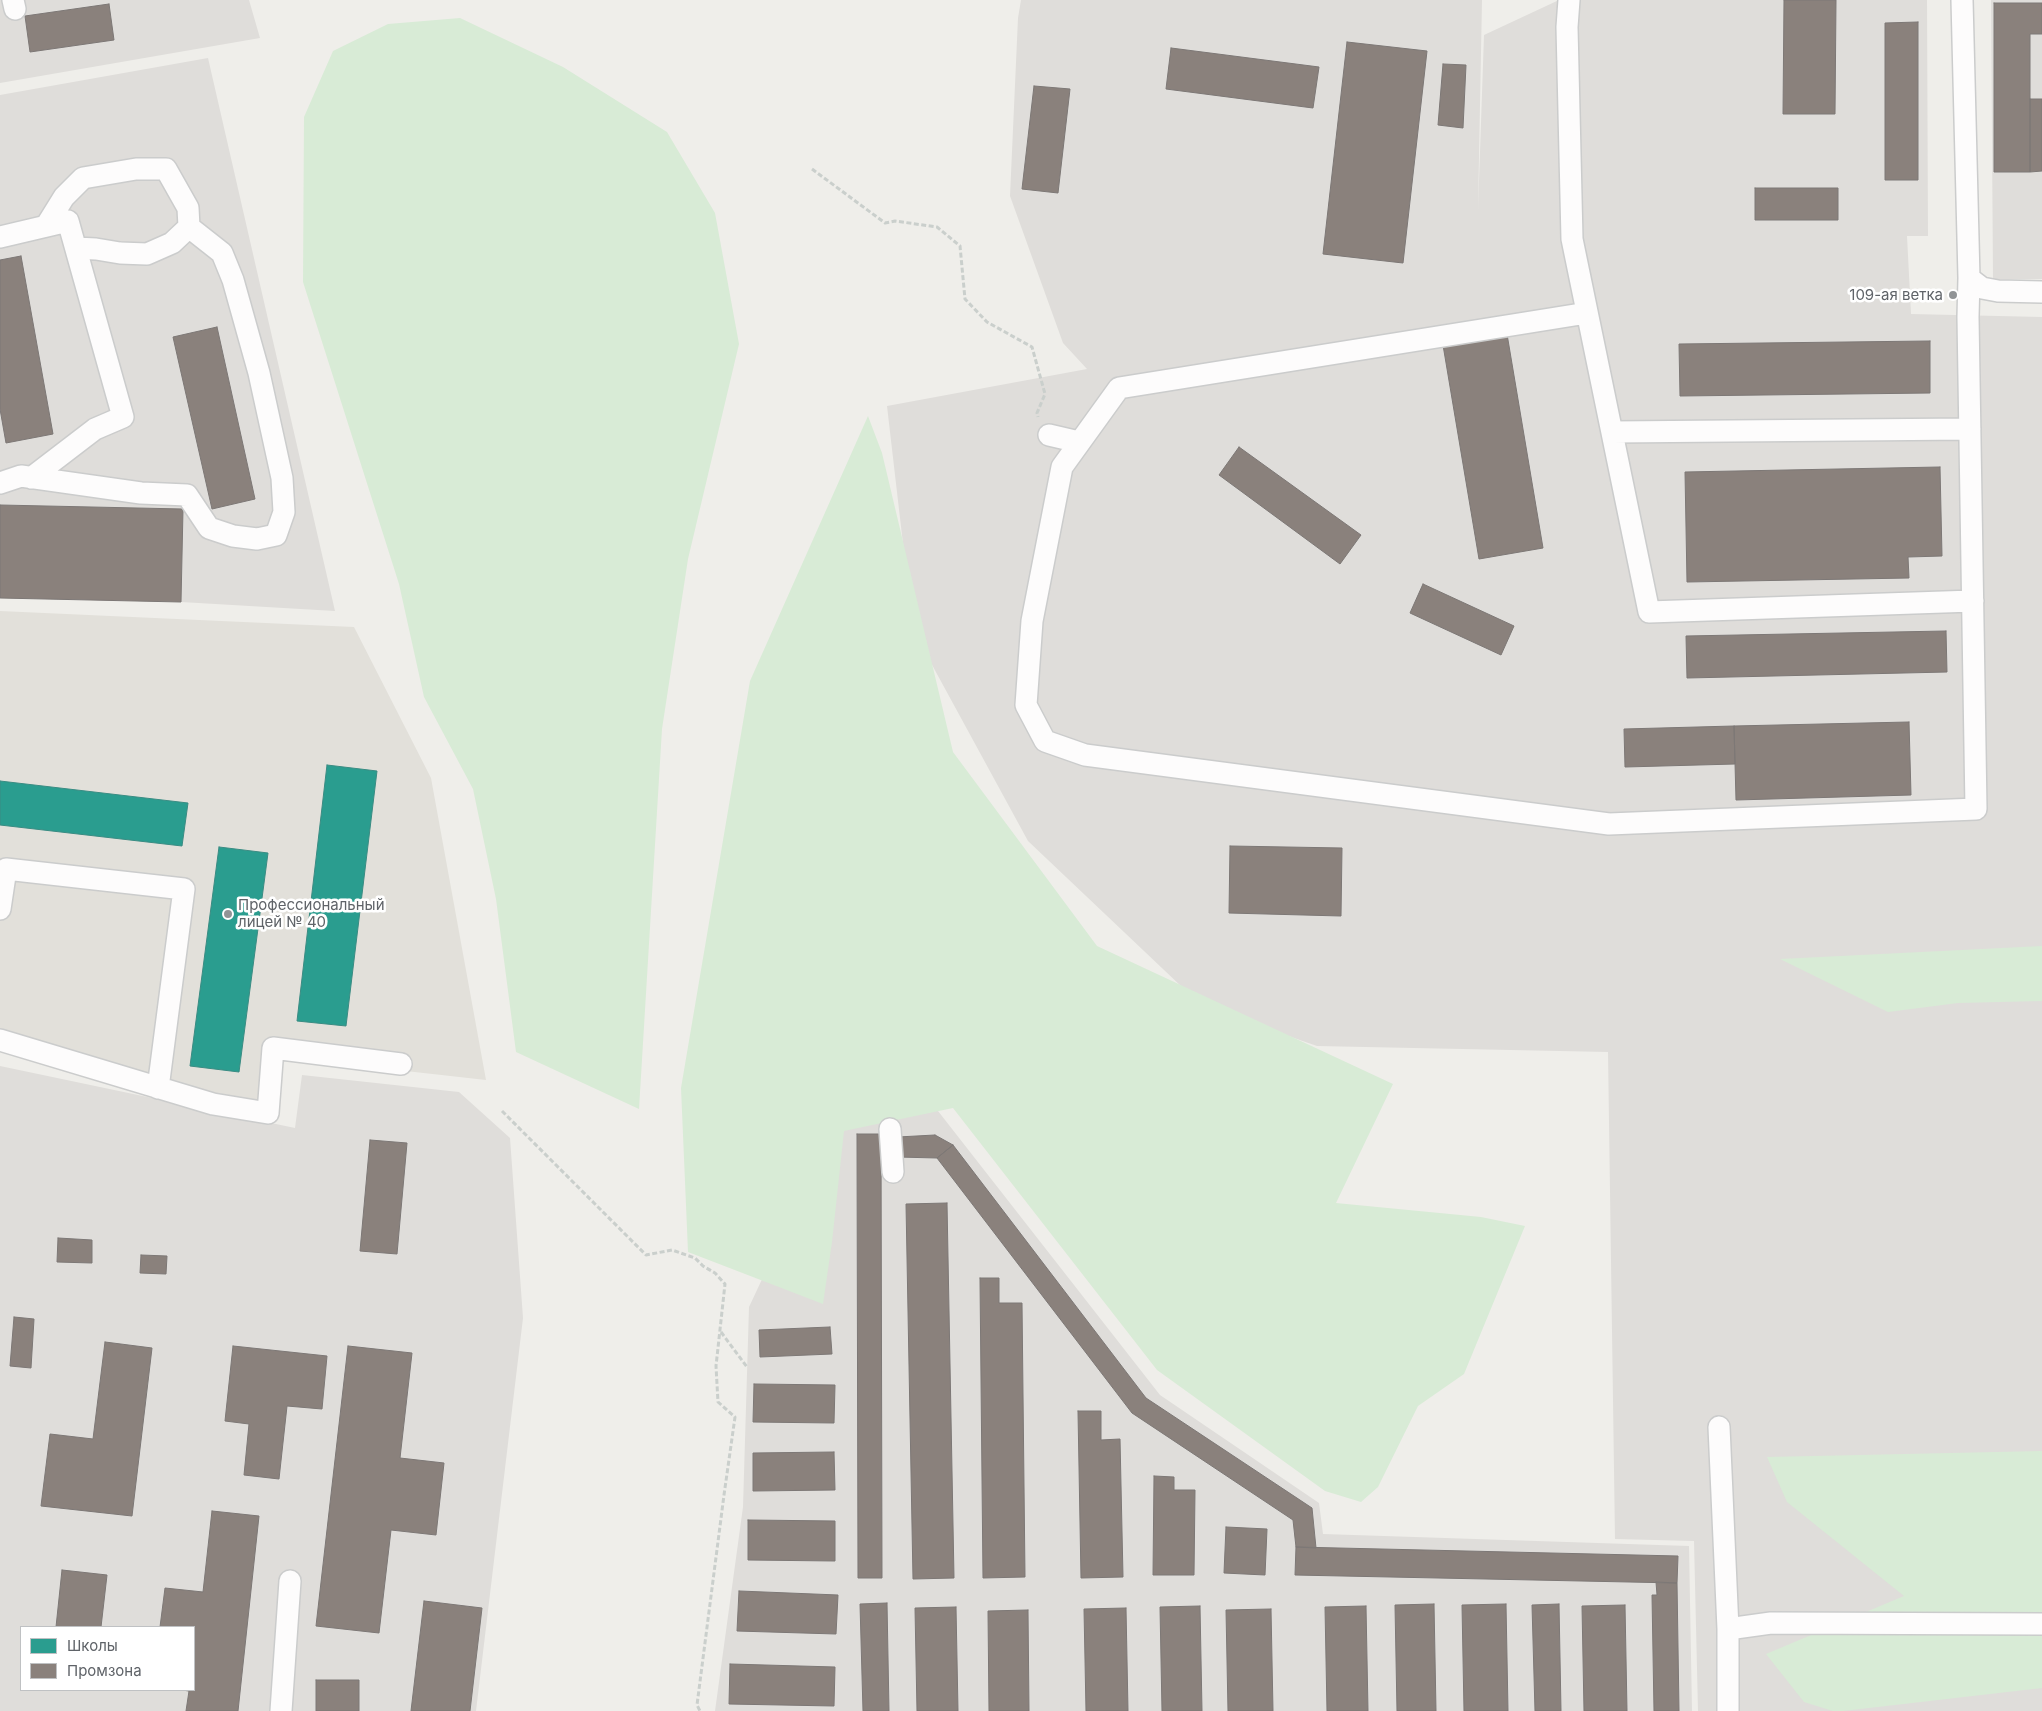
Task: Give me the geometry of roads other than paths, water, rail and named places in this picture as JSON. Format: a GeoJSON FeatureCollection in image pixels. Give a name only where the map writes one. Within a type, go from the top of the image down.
{"type":"FeatureCollection","features":[{"type":"Feature","properties":{"kind":"street"},"geometry":{"type":"LineString","coordinates":[[1570,0],[1567,27],[1572,239],[1649,612],[1973,601]]}},
{"type":"Feature","properties":{"kind":"street"},"geometry":{"type":"LineString","coordinates":[[1587,313],[1119,388],[1062,467],[1032,621],[1026,705],[1045,741],[1085,755],[1609,824],[1976,810],[1968,317],[1969,278],[1962,0]]}},
{"type":"Feature","properties":{"kind":"street"},"geometry":{"type":"LineString","coordinates":[[0,483],[21,476],[141,493],[187,495],[209,528],[233,536],[257,539],[276,535],[284,512],[282,478],[258,374],[233,280],[222,253],[189,227],[188,208],[166,169],[136,169],[83,178],[64,196],[46,226]]}},
{"type":"Feature","properties":{"kind":"street"},"geometry":{"type":"LineString","coordinates":[[0,237],[68,221],[123,417],[95,428],[31,478]]}},
{"type":"Feature","properties":{"kind":"street"},"geometry":{"type":"LineString","coordinates":[[76,248],[96,249],[120,254],[147,254],[172,243],[189,227]]}},
{"type":"Feature","properties":{"kind":"street"},"geometry":{"type":"LineString","coordinates":[[1969,278],[1982,288],[1998,291],[2042,292]]}},
{"type":"Feature","properties":{"kind":"street"},"geometry":{"type":"LineString","coordinates":[[1612,432],[1970,429]]}},
{"type":"Feature","properties":{"kind":"street"},"geometry":{"type":"LineString","coordinates":[[1049,435],[1079,442]]}},
{"type":"Feature","properties":{"kind":"street"},"geometry":{"type":"LineString","coordinates":[[0,909],[6,869],[184,889],[158,1088]]}},
{"type":"Feature","properties":{"kind":"street"},"geometry":{"type":"LineString","coordinates":[[0,1040],[213,1104],[268,1113],[272,1048],[401,1064]]}},
{"type":"Feature","properties":{"kind":"street"},"geometry":{"type":"LineString","coordinates":[[890,1128],[894,1172]]}},
{"type":"Feature","properties":{"kind":"street"},"geometry":{"type":"LineString","coordinates":[[1719,1427],[1728,1629],[1728,1711]]}},
{"type":"Feature","properties":{"kind":"street"},"geometry":{"type":"LineString","coordinates":[[281,1711],[290,1581]]}},
{"type":"Feature","properties":{"kind":"street"},"geometry":{"type":"LineString","coordinates":[[1728,1629],[1771,1623],[2042,1624]]}},
{"type":"Feature","properties":{"kind":"place","name":"109-ая ветка"},"geometry":{"type":"Point","coordinates":[1953,295]}},
{"type":"Feature","properties":{"kind":"place","name":"Профессиональный лицей № 40"},"geometry":{"type":"Point","coordinates":[228,914]}}]}
